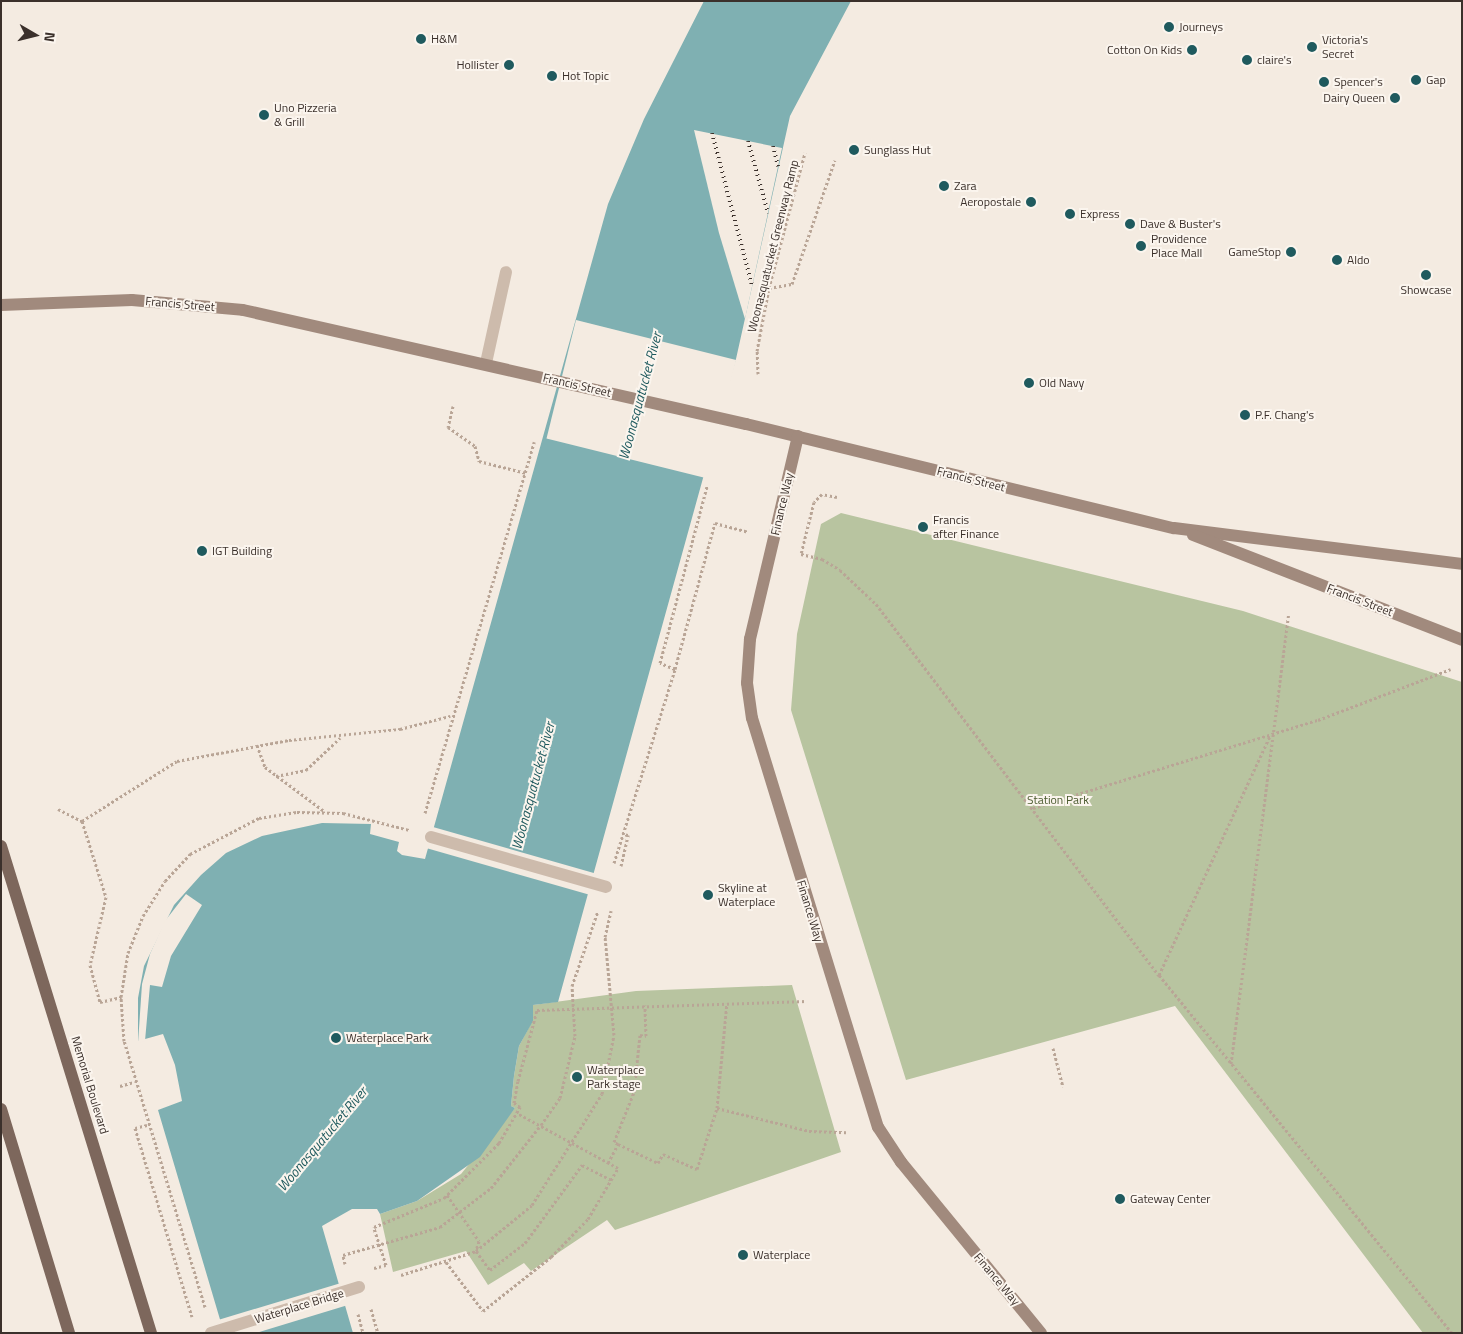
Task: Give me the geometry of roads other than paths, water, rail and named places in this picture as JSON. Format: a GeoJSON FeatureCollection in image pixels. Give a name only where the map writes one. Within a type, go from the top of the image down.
{"type":"FeatureCollection","features":[{"type":"Feature","properties":{"kind":"main road","name":"Francis Street"},"geometry":{"type":"LineString","coordinates":[[1,305],[106,300],[216,307],[486,363],[798,436],[1174,528],[1462,564]]}},
{"type":"Feature","properties":{"kind":"main road","name":"Finance Way"},"geometry":{"type":"LineString","coordinates":[[798,436],[750,639],[747,683],[752,718],[878,1127],[901,1162],[1041,1333]]}},
{"type":"Feature","properties":{"kind":"main road","name":"Francis Street"},"geometry":{"type":"LineString","coordinates":[[1174,528],[1462,640]]}},
{"type":"Feature","properties":{"kind":"main road","name":"Memorial Boulevard"},"geometry":{"type":"LineString","coordinates":[[1,846],[151,1333]]}},
{"type":"Feature","properties":{"kind":"main road"},"geometry":{"type":"LineString","coordinates":[[1,1109],[69,1333]]}},
{"type":"Feature","properties":{"kind":"street"},"geometry":{"type":"LineString","coordinates":[[486,363],[506,272]]}},
{"type":"Feature","properties":{"kind":"street"},"geometry":{"type":"LineString","coordinates":[[425,835],[606,887]]}},
{"type":"Feature","properties":{"kind":"street","name":"Waterplace Bridge"},"geometry":{"type":"LineString","coordinates":[[211,1333],[359,1287]]}},
{"type":"Feature","properties":{"kind":"water","name":"Woonasquatucket River"},"geometry":{"type":"Polygon","coordinates":[[[704,1],[851,1],[790,116],[736,359],[558,1002],[533,1005],[533,1021],[519,1046],[511,1106],[515,1108],[480,1157],[417,1201],[380,1214],[377,1209],[352,1209],[322,1226],[353,1333],[224,1333],[158,1110],[182,1101],[175,1065],[163,1034],[138,1041],[138,998],[144,966],[174,905],[201,875],[226,853],[262,836],[322,823],[371,824],[370,834],[399,842],[397,851],[402,855],[425,859],[608,204],[644,119],[704,1]]]}},
{"type":"Feature","properties":{"kind":"railway"},"geometry":{"type":"LineString","coordinates":[[712,133],[752,286]]}},
{"type":"Feature","properties":{"kind":"railway"},"geometry":{"type":"LineString","coordinates":[[748,141],[768,213]]}},
{"type":"Feature","properties":{"kind":"railway"},"geometry":{"type":"LineString","coordinates":[[773,146],[778,166]]}},
{"type":"Feature","properties":{"kind":"place","name":"Journeys"},"geometry":{"type":"Point","coordinates":[1169,27]}},
{"type":"Feature","properties":{"kind":"place","name":"H&M"},"geometry":{"type":"Point","coordinates":[421,39]}},
{"type":"Feature","properties":{"kind":"place","name":"Victoria's Secret"},"geometry":{"type":"Point","coordinates":[1312,47]}},
{"type":"Feature","properties":{"kind":"place","name":"Cotton On Kids"},"geometry":{"type":"Point","coordinates":[1192,50]}},
{"type":"Feature","properties":{"kind":"place","name":"claire's"},"geometry":{"type":"Point","coordinates":[1247,60]}},
{"type":"Feature","properties":{"kind":"place","name":"Hollister"},"geometry":{"type":"Point","coordinates":[509,65]}},
{"type":"Feature","properties":{"kind":"place","name":"Hot Topic"},"geometry":{"type":"Point","coordinates":[552,76]}},
{"type":"Feature","properties":{"kind":"place","name":"Gap"},"geometry":{"type":"Point","coordinates":[1416,80]}},
{"type":"Feature","properties":{"kind":"place","name":"Spencer's"},"geometry":{"type":"Point","coordinates":[1324,82]}},
{"type":"Feature","properties":{"kind":"place","name":"Dairy Queen"},"geometry":{"type":"Point","coordinates":[1395,98]}},
{"type":"Feature","properties":{"kind":"place","name":"Uno Pizzeria & Grill"},"geometry":{"type":"Point","coordinates":[264,115]}},
{"type":"Feature","properties":{"kind":"place","name":"Sunglass Hut"},"geometry":{"type":"Point","coordinates":[854,150]}},
{"type":"Feature","properties":{"kind":"place","name":"Zara"},"geometry":{"type":"Point","coordinates":[944,186]}},
{"type":"Feature","properties":{"kind":"place","name":"Aeropostale"},"geometry":{"type":"Point","coordinates":[1031,202]}},
{"type":"Feature","properties":{"kind":"place","name":"Express"},"geometry":{"type":"Point","coordinates":[1070,214]}},
{"type":"Feature","properties":{"kind":"place","name":"Dave & Buster's"},"geometry":{"type":"Point","coordinates":[1130,224]}},
{"type":"Feature","properties":{"kind":"place","name":"Providence Place Mall"},"geometry":{"type":"Point","coordinates":[1141,246]}},
{"type":"Feature","properties":{"kind":"place","name":"GameStop"},"geometry":{"type":"Point","coordinates":[1291,252]}},
{"type":"Feature","properties":{"kind":"place","name":"Aldo"},"geometry":{"type":"Point","coordinates":[1337,260]}},
{"type":"Feature","properties":{"kind":"place","name":"Showcase"},"geometry":{"type":"Point","coordinates":[1426,275]}},
{"type":"Feature","properties":{"kind":"place","name":"Old Navy"},"geometry":{"type":"Point","coordinates":[1029,383]}},
{"type":"Feature","properties":{"kind":"place","name":"P.F. Chang's"},"geometry":{"type":"Point","coordinates":[1245,415]}},
{"type":"Feature","properties":{"kind":"place","name":"Francis after Finance"},"geometry":{"type":"Point","coordinates":[923,527]}},
{"type":"Feature","properties":{"kind":"place","name":"IGT Building"},"geometry":{"type":"Point","coordinates":[202,551]}},
{"type":"Feature","properties":{"kind":"place","name":"Skyline at Waterplace"},"geometry":{"type":"Point","coordinates":[708,895]}},
{"type":"Feature","properties":{"kind":"place","name":"Waterplace Park"},"geometry":{"type":"Point","coordinates":[336,1038]}},
{"type":"Feature","properties":{"kind":"place","name":"Waterplace Park stage"},"geometry":{"type":"Point","coordinates":[577,1077]}},
{"type":"Feature","properties":{"kind":"place","name":"Gateway Center"},"geometry":{"type":"Point","coordinates":[1120,1199]}},
{"type":"Feature","properties":{"kind":"place","name":"Waterplace"},"geometry":{"type":"Point","coordinates":[743,1255]}},
{"type":"Feature","properties":{"kind":"park label","name":"Station Park"},"geometry":{"type":"Point","coordinates":[1058,800]}}]}
